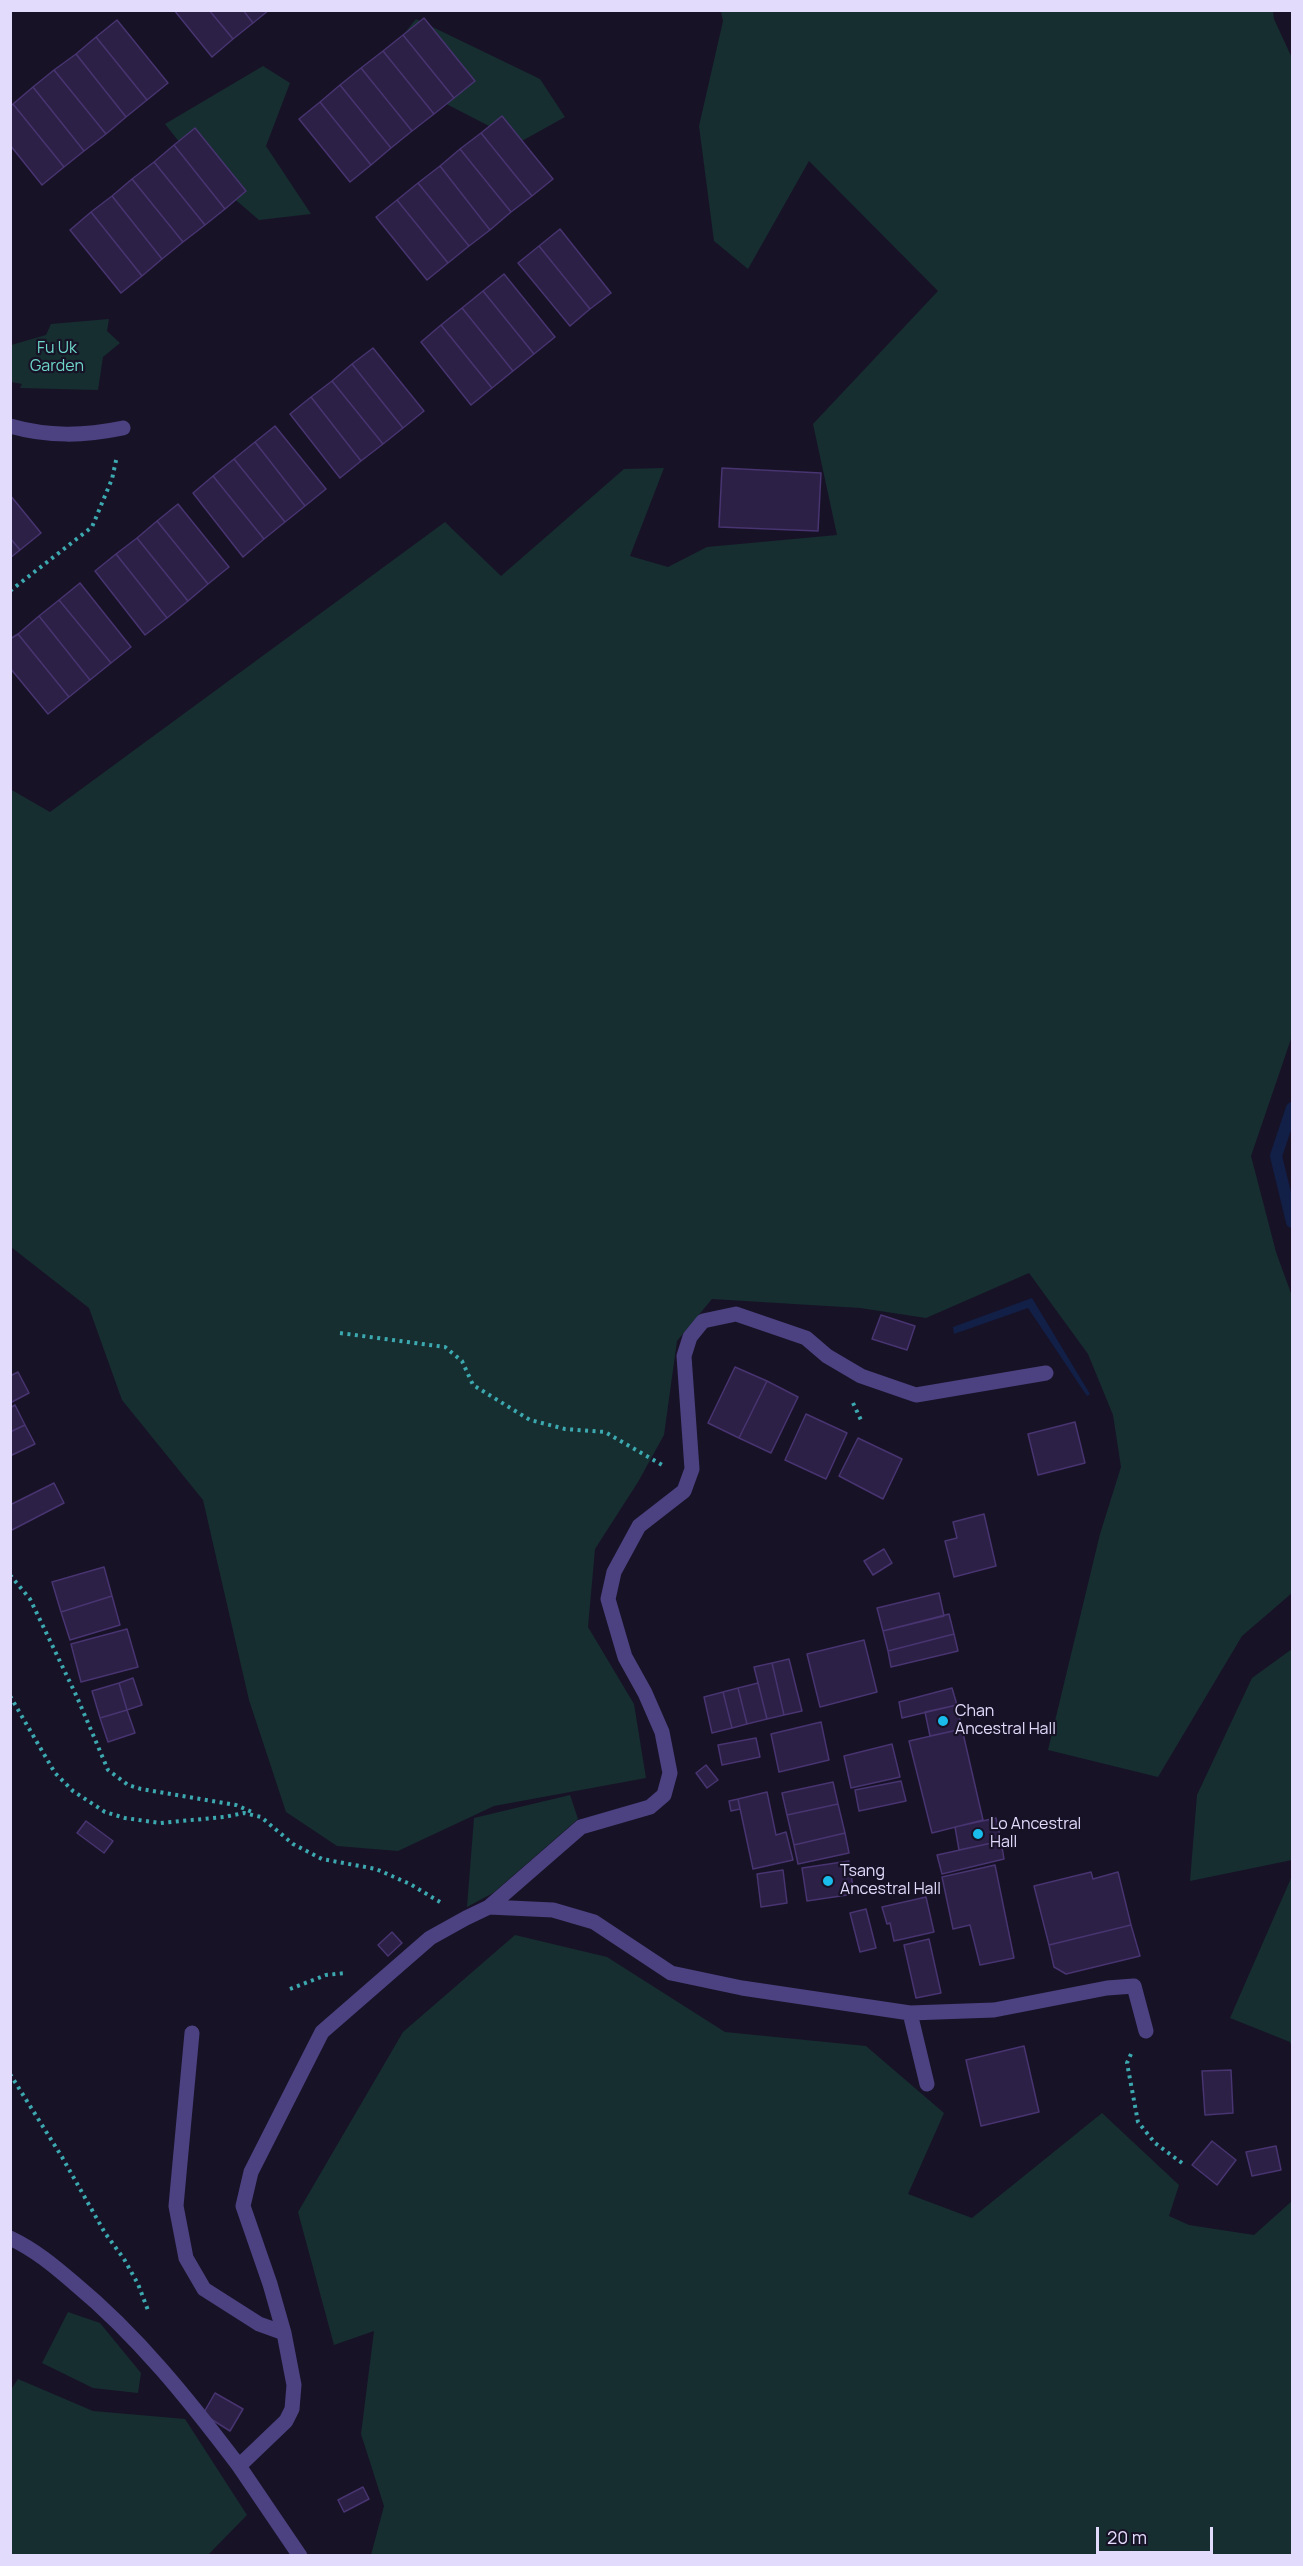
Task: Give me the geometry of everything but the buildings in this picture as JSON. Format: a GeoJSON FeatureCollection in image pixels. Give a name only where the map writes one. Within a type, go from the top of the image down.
{"type":"FeatureCollection","features":[{"type":"Feature","properties":{"kind":"street"},"geometry":{"type":"LineString","coordinates":[[10,426],[56,434],[87,435],[123,428]]}},
{"type":"Feature","properties":{"kind":"street"},"geometry":{"type":"LineString","coordinates":[[239,2466],[286,2421],[292,2409],[294,2385],[284,2333],[243,2206],[251,2172],[322,2032],[430,1938],[489,1907],[581,1827],[650,1807],[664,1795],[670,1773],[662,1732],[625,1657],[608,1599],[614,1572],[639,1526],[684,1491],[692,1469],[684,1356],[690,1337],[704,1321],[736,1314],[806,1338],[827,1356],[861,1376],[916,1395],[1046,1373]]}},
{"type":"Feature","properties":{"kind":"street"},"geometry":{"type":"LineString","coordinates":[[489,1907],[553,1910],[594,1922],[671,1973],[742,1988],[909,2013],[994,2010],[1107,1988],[1134,1986],[1146,2031]]}},
{"type":"Feature","properties":{"kind":"street"},"geometry":{"type":"LineString","coordinates":[[909,2013],[927,2084]]}},
{"type":"Feature","properties":{"kind":"street"},"geometry":{"type":"LineString","coordinates":[[192,2033],[176,2206],[186,2258],[204,2289],[259,2324],[284,2333]]}},
{"type":"Feature","properties":{"kind":"street"},"geometry":{"type":"LineString","coordinates":[[10,2238],[34,2249],[109,2312],[155,2361],[239,2466],[300,2556]]}},
{"type":"Feature","properties":{"kind":"path"},"geometry":{"type":"LineString","coordinates":[[10,591],[92,527],[112,479],[123,428]]}},
{"type":"Feature","properties":{"kind":"path"},"geometry":{"type":"LineString","coordinates":[[340,1333],[445,1347],[462,1361],[473,1385],[530,1420],[565,1429],[605,1432],[688,1480]]}},
{"type":"Feature","properties":{"kind":"path"},"geometry":{"type":"LineString","coordinates":[[10,1575],[30,1599],[77,1697],[108,1770],[128,1785],[236,1805],[261,1817],[293,1844],[322,1859],[376,1869],[410,1884],[466,1918]]}},
{"type":"Feature","properties":{"kind":"path"},"geometry":{"type":"LineString","coordinates":[[10,1696],[55,1773],[73,1791],[105,1812],[124,1818],[160,1823],[224,1817],[244,1812],[261,1817]]}},
{"type":"Feature","properties":{"kind":"path"},"geometry":{"type":"LineString","coordinates":[[290,1989],[326,1975],[355,1972],[365,1976],[374,1987]]}},
{"type":"Feature","properties":{"kind":"path"},"geometry":{"type":"LineString","coordinates":[[1146,2031],[1133,2048],[1127,2063],[1138,2122],[1155,2143],[1182,2163]]}},
{"type":"Feature","properties":{"kind":"path"},"geometry":{"type":"LineString","coordinates":[[10,2074],[62,2157],[105,2234],[124,2259],[138,2284],[151,2317],[155,2361]]}},
{"type":"Feature","properties":{"kind":"green space"},"geometry":{"type":"Polygon","coordinates":[[[721,11],[1273,11],[1274,19],[1292,58],[1292,1036],[1251,1156],[1276,1252],[1292,1296],[1292,1593],[1242,1636],[1158,1777],[1048,1750],[1100,1534],[1121,1467],[1113,1415],[1088,1354],[1029,1273],[926,1318],[860,1308],[712,1299],[677,1341],[664,1435],[638,1482],[595,1549],[588,1627],[634,1704],[646,1778],[494,1806],[398,1851],[337,1846],[286,1812],[249,1700],[203,1500],[122,1400],[89,1308],[11,1247],[10,789],[50,812],[445,522],[501,576],[624,469],[664,468],[630,556],[668,567],[707,547],[837,535],[813,424],[938,291],[809,161],[748,269],[714,241],[699,126],[723,21],[721,11]]]}},
{"type":"Feature","properties":{"kind":"green space"},"geometry":{"type":"Polygon","coordinates":[[[416,19],[540,79],[565,117],[520,142],[378,66],[416,19]]]}},
{"type":"Feature","properties":{"kind":"green space"},"geometry":{"type":"Polygon","coordinates":[[[263,66],[290,83],[266,146],[311,214],[259,220],[203,172],[165,124],[263,66]]]}},
{"type":"Feature","properties":{"kind":"green space","name":"Fu Uk Garden"},"geometry":{"type":"Polygon","coordinates":[[[109,319],[107,331],[120,343],[103,357],[98,390],[20,388],[22,384],[11,382],[11,345],[46,335],[51,324],[109,319]]]}},
{"type":"Feature","properties":{"kind":"green space"},"geometry":{"type":"Polygon","coordinates":[[[1292,1649],[1292,1860],[1190,1881],[1197,1795],[1252,1678],[1292,1649]]]}},
{"type":"Feature","properties":{"kind":"green space"},"geometry":{"type":"Polygon","coordinates":[[[570,1795],[578,1819],[493,1893],[467,1907],[474,1818],[570,1795]]]}},
{"type":"Feature","properties":{"kind":"green space"},"geometry":{"type":"Polygon","coordinates":[[[1292,1876],[1292,2048],[1290,2042],[1230,2018],[1292,1876]]]}},
{"type":"Feature","properties":{"kind":"green space"},"geometry":{"type":"Polygon","coordinates":[[[515,1935],[607,1957],[725,2032],[866,2046],[944,2113],[908,2194],[972,2218],[1102,2113],[1179,2185],[1169,2216],[1189,2225],[1254,2235],[1292,2201],[1292,2555],[371,2555],[384,2506],[361,2434],[374,2331],[334,2345],[298,2212],[403,2032],[515,1935]]]}},
{"type":"Feature","properties":{"kind":"green space"},"geometry":{"type":"Polygon","coordinates":[[[68,2312],[100,2323],[141,2373],[138,2393],[93,2388],[42,2363],[68,2312]]]}},
{"type":"Feature","properties":{"kind":"green space"},"geometry":{"type":"Polygon","coordinates":[[[18,2379],[93,2411],[185,2419],[247,2515],[208,2555],[11,2555],[10,2391],[18,2379]]]}},
{"type":"Feature","properties":{"kind":"water"},"geometry":{"type":"Polygon","coordinates":[[[1032,1298],[1090,1394],[1087,1396],[1028,1308],[954,1334],[953,1327],[1032,1298]]]}},
{"type":"Feature","properties":{"kind":"waterway"},"geometry":{"type":"LineString","coordinates":[[1292,1108],[1276,1156],[1292,1222]]}},
{"type":"Feature","properties":{"kind":"place","name":"Chan Ancestral Hall"},"geometry":{"type":"Point","coordinates":[943,1721]}},
{"type":"Feature","properties":{"kind":"place","name":"Lo Ancestral Hall"},"geometry":{"type":"Point","coordinates":[978,1834]}},
{"type":"Feature","properties":{"kind":"place","name":"Tsang Ancestral Hall"},"geometry":{"type":"Point","coordinates":[828,1881]}}]}
